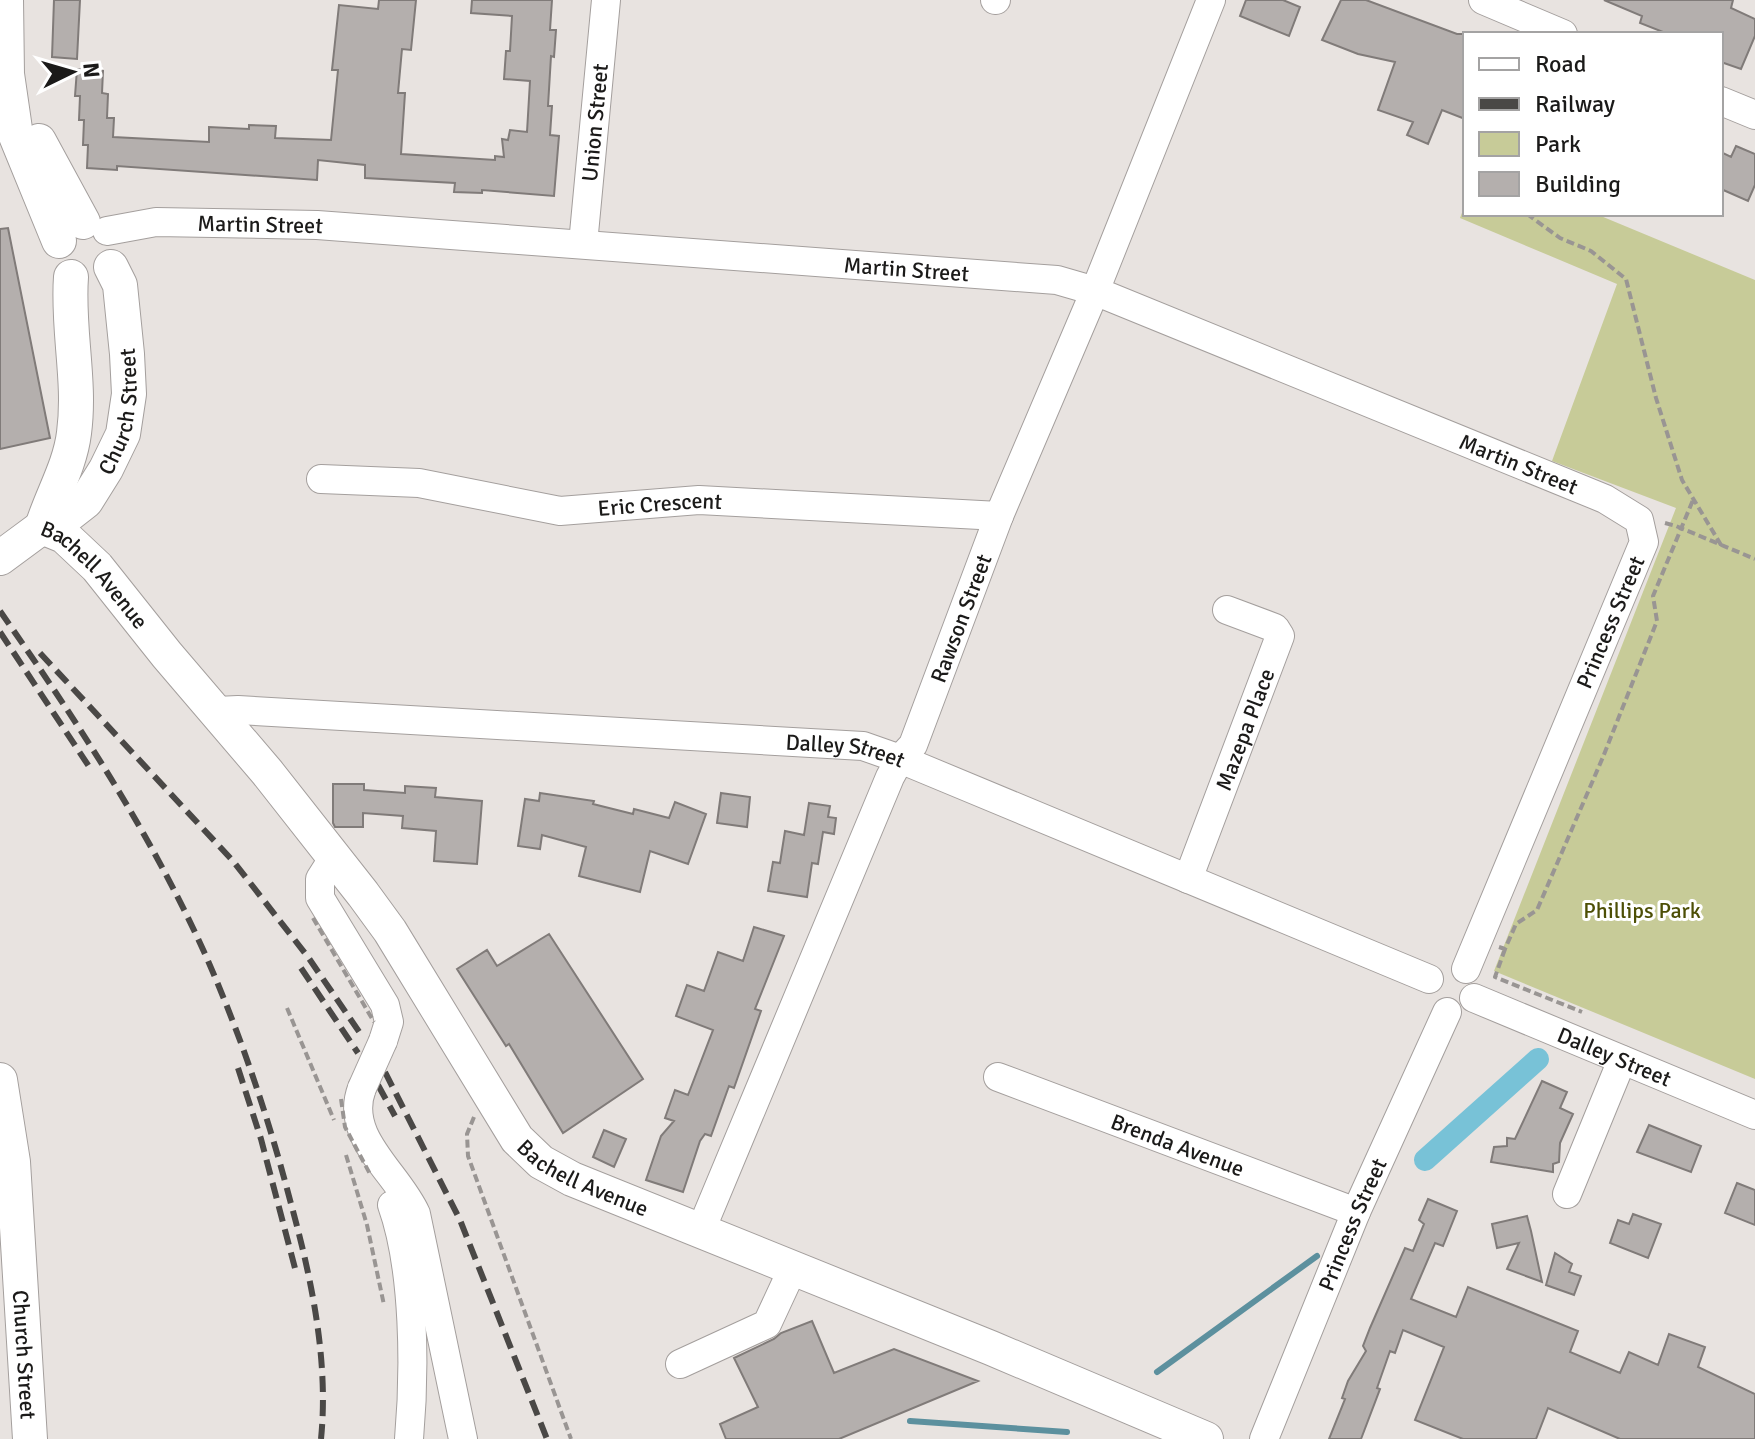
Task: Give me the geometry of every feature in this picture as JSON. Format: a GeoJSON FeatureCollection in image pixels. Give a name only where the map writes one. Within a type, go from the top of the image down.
{"type":"FeatureCollection","features":[{"type":"Feature","properties":{"kind":"main road"},"geometry":{"type":"LineString","coordinates":[[6,2],[7,74],[16,136],[83,232],[115,249],[111,267],[93,280],[71,277],[59,264],[56,255],[83,232]]}},
{"type":"Feature","properties":{"kind":"main road","name":"Church Street"},"geometry":{"type":"LineString","coordinates":[[19,544],[63,519],[86,501],[123,434],[129,394],[127,354],[120,285],[111,267]]}},
{"type":"Feature","properties":{"kind":"main road","name":"Church Street"},"geometry":{"type":"LineString","coordinates":[[19,544],[51,499],[67,466],[75,429],[71,277]]}},
{"type":"Feature","properties":{"kind":"main road"},"geometry":{"type":"LineString","coordinates":[[103,574],[96,532],[123,434]]}},
{"type":"Feature","properties":{"kind":"main road","name":"Bachell Avenue"},"geometry":{"type":"LineString","coordinates":[[19,544],[71,541],[103,574],[167,655],[217,711],[390,931],[517,1139],[541,1162],[572,1179],[793,1268],[1164,1431],[1206,1439]]}},
{"type":"Feature","properties":{"kind":"main road","name":"Bachell Avenue"},"geometry":{"type":"LineString","coordinates":[[19,544],[51,549],[99,598],[167,655]]}},
{"type":"Feature","properties":{"kind":"main road","name":"Church Street"},"geometry":{"type":"LineString","coordinates":[[1,1087],[13,1162],[30,1439]]}},
{"type":"Feature","properties":{"kind":"street","name":"Union Street"},"geometry":{"type":"LineString","coordinates":[[583,244],[606,0]]}},
{"type":"Feature","properties":{"kind":"street","name":"Rawson Street"},"geometry":{"type":"LineString","coordinates":[[701,1230],[890,777],[913,745],[999,516],[1095,291],[1211,0]]}},
{"type":"Feature","properties":{"kind":"street"},"geometry":{"type":"LineString","coordinates":[[1483,0],[1558,32]]}},
{"type":"Feature","properties":{"kind":"street"},"geometry":{"type":"LineString","coordinates":[[1723,102],[1755,115]]}},
{"type":"Feature","properties":{"kind":"street","name":"Martin Street"},"geometry":{"type":"LineString","coordinates":[[83,232],[156,222],[302,225],[1057,280],[1095,291],[1605,499],[1642,531]]}},
{"type":"Feature","properties":{"kind":"street","name":"Eric Crescent"},"geometry":{"type":"LineString","coordinates":[[321,479],[419,483],[560,511],[699,500],[999,516]]}},
{"type":"Feature","properties":{"kind":"street","name":"Princess Street"},"geometry":{"type":"LineString","coordinates":[[1466,969],[1642,531]]}},
{"type":"Feature","properties":{"kind":"street","name":"Mazepa Place"},"geometry":{"type":"LineString","coordinates":[[1188,879],[1280,636],[1275,628],[1227,610]]}},
{"type":"Feature","properties":{"kind":"street","name":"Dalley Street"},"geometry":{"type":"LineString","coordinates":[[217,711],[863,746],[1429,979]]}},
{"type":"Feature","properties":{"kind":"street"},"geometry":{"type":"LineString","coordinates":[[334,857],[320,879],[320,898],[385,1005],[389,1022],[378,1034],[352,1091],[358,1121],[404,1250],[413,1379],[409,1439]]}},
{"type":"Feature","properties":{"kind":"street"},"geometry":{"type":"LineString","coordinates":[[1445,965],[1459,966],[1466,969],[1475,982],[1474,998],[1463,1010],[1441,1010],[1430,1000],[1429,979],[1445,965]]}},
{"type":"Feature","properties":{"kind":"street","name":"Dalley Street"},"geometry":{"type":"LineString","coordinates":[[1474,998],[1755,1115]]}},
{"type":"Feature","properties":{"kind":"street","name":"Princess Street"},"geometry":{"type":"LineString","coordinates":[[1264,1439],[1356,1212],[1447,1012]]}},
{"type":"Feature","properties":{"kind":"street"},"geometry":{"type":"LineString","coordinates":[[1567,1194],[1622,1060]]}},
{"type":"Feature","properties":{"kind":"street","name":"Brenda Avenue"},"geometry":{"type":"LineString","coordinates":[[998,1077],[1356,1212]]}},
{"type":"Feature","properties":{"kind":"street"},"geometry":{"type":"LineString","coordinates":[[376,1170],[407,1193],[416,1214],[463,1439]]}},
{"type":"Feature","properties":{"kind":"street"},"geometry":{"type":"LineString","coordinates":[[680,1364],[767,1324],[793,1268]]}},
{"type":"Feature","properties":{"kind":"path"},"geometry":{"type":"LineString","coordinates":[[1530,216],[1560,238],[1600,257],[1626,279],[1656,398],[1682,480],[1721,545]]}},
{"type":"Feature","properties":{"kind":"path"},"geometry":{"type":"LineString","coordinates":[[1582,1012],[1495,977],[1516,924],[1537,910],[1603,757],[1657,621],[1653,596],[1693,500]]}},
{"type":"Feature","properties":{"kind":"path"},"geometry":{"type":"LineString","coordinates":[[1642,531],[1682,528],[1755,559]]}},
{"type":"Feature","properties":{"kind":"path"},"geometry":{"type":"LineString","coordinates":[[313,918],[373,1016],[378,1034]]}},
{"type":"Feature","properties":{"kind":"path"},"geometry":{"type":"LineString","coordinates":[[1478,939],[1505,949]]}},
{"type":"Feature","properties":{"kind":"path"},"geometry":{"type":"LineString","coordinates":[[287,1008],[317,1073],[338,1131]]}},
{"type":"Feature","properties":{"kind":"path"},"geometry":{"type":"LineString","coordinates":[[352,1091],[341,1110],[345,1127],[376,1170]]}},
{"type":"Feature","properties":{"kind":"path"},"geometry":{"type":"LineString","coordinates":[[495,1102],[473,1118],[467,1134],[468,1156],[571,1439]]}},
{"type":"Feature","properties":{"kind":"path"},"geometry":{"type":"LineString","coordinates":[[343,1145],[367,1225],[385,1307]]}},
{"type":"Feature","properties":{"kind":"green space","name":"Phillips Park"},"geometry":{"type":"Polygon","coordinates":[[[1463,210],[1463,216],[1601,216],[1755,280],[1755,1079],[1494,971],[1676,508],[1552,461],[1617,284],[1460,218],[1463,210]]]}},
{"type":"Feature","properties":{"kind":"building"},"geometry":{"type":"Polygon","coordinates":[[[54,0],[80,0],[77,59],[52,57],[54,0]]]}},
{"type":"Feature","properties":{"kind":"building"},"geometry":{"type":"Polygon","coordinates":[[[379,0],[416,0],[411,50],[402,49],[398,93],[405,93],[401,154],[495,160],[495,156],[504,157],[502,139],[508,140],[510,130],[527,132],[530,81],[504,79],[506,51],[510,51],[512,16],[471,13],[472,0],[552,0],[550,30],[556,30],[548,106],[552,106],[550,135],[559,136],[554,196],[482,190],[482,193],[454,192],[455,183],[365,178],[365,165],[318,160],[317,180],[117,166],[117,170],[87,168],[88,145],[83,145],[84,120],[79,120],[80,96],[75,96],[77,69],[103,71],[102,93],[108,94],[107,118],[114,118],[113,137],[209,142],[209,127],[249,129],[249,125],[276,126],[275,138],[331,140],[338,70],[332,70],[339,5],[378,9],[379,0]]]}},
{"type":"Feature","properties":{"kind":"building"},"geometry":{"type":"Polygon","coordinates":[[[1246,0],[1283,0],[1300,7],[1289,36],[1240,16],[1246,0]]]}},
{"type":"Feature","properties":{"kind":"building"},"geometry":{"type":"Polygon","coordinates":[[[1341,0],[1366,0],[1463,34],[1463,118],[1442,110],[1428,144],[1407,135],[1413,122],[1378,110],[1395,62],[1358,54],[1322,40],[1341,0]]]}},
{"type":"Feature","properties":{"kind":"building"},"geometry":{"type":"Polygon","coordinates":[[[1604,0],[1733,0],[1731,8],[1755,19],[1755,36],[1741,69],[1723,63],[1723,32],[1663,32],[1640,23],[1642,16],[1604,0]]]}},
{"type":"Feature","properties":{"kind":"building"},"geometry":{"type":"Polygon","coordinates":[[[1736,146],[1755,154],[1755,185],[1748,201],[1723,190],[1723,153],[1731,157],[1736,146]]]}},
{"type":"Feature","properties":{"kind":"building"},"geometry":{"type":"Polygon","coordinates":[[[8,228],[50,438],[0,449],[0,229],[8,228]]]}},
{"type":"Feature","properties":{"kind":"building"},"geometry":{"type":"Polygon","coordinates":[[[333,784],[364,784],[364,790],[405,793],[405,786],[436,788],[435,797],[482,801],[477,864],[434,861],[436,831],[402,828],[403,816],[363,813],[363,827],[335,827],[333,784]]]}},
{"type":"Feature","properties":{"kind":"building"},"geometry":{"type":"Polygon","coordinates":[[[540,793],[594,801],[593,804],[633,814],[634,809],[669,818],[675,802],[706,814],[688,864],[650,851],[640,892],[579,876],[586,847],[542,835],[540,849],[518,846],[525,799],[539,801],[540,793]]]}},
{"type":"Feature","properties":{"kind":"building"},"geometry":{"type":"Polygon","coordinates":[[[721,793],[750,797],[747,827],[717,823],[721,793]]]}},
{"type":"Feature","properties":{"kind":"building"},"geometry":{"type":"Polygon","coordinates":[[[809,803],[830,806],[828,817],[836,818],[834,834],[823,832],[818,864],[812,863],[807,897],[768,891],[773,862],[780,863],[785,831],[804,835],[809,803]]]}},
{"type":"Feature","properties":{"kind":"building"},"geometry":{"type":"Polygon","coordinates":[[[754,927],[784,936],[755,1009],[761,1011],[734,1088],[729,1086],[711,1136],[705,1134],[700,1141],[683,1192],[646,1180],[661,1136],[674,1121],[665,1118],[675,1090],[688,1095],[713,1030],[676,1016],[687,985],[704,991],[718,952],[743,961],[754,927]]]}},
{"type":"Feature","properties":{"kind":"building"},"geometry":{"type":"Polygon","coordinates":[[[549,934],[643,1079],[563,1133],[509,1044],[506,1046],[457,969],[487,950],[497,966],[549,934]]]}},
{"type":"Feature","properties":{"kind":"building"},"geometry":{"type":"Polygon","coordinates":[[[1542,1081],[1567,1092],[1560,1108],[1573,1114],[1560,1143],[1559,1162],[1553,1164],[1553,1172],[1491,1162],[1494,1147],[1507,1146],[1507,1138],[1515,1139],[1542,1081]]]}},
{"type":"Feature","properties":{"kind":"building"},"geometry":{"type":"Polygon","coordinates":[[[1649,1125],[1701,1146],[1691,1172],[1637,1152],[1649,1125]]]}},
{"type":"Feature","properties":{"kind":"building"},"geometry":{"type":"Polygon","coordinates":[[[604,1130],[626,1139],[614,1167],[593,1157],[604,1130]]]}},
{"type":"Feature","properties":{"kind":"building"},"geometry":{"type":"Polygon","coordinates":[[[1737,1183],[1755,1190],[1755,1225],[1725,1213],[1737,1183]]]}},
{"type":"Feature","properties":{"kind":"building"},"geometry":{"type":"Polygon","coordinates":[[[1428,1199],[1457,1211],[1443,1246],[1435,1243],[1411,1299],[1456,1317],[1468,1287],[1578,1331],[1570,1352],[1620,1373],[1629,1352],[1658,1365],[1669,1334],[1705,1347],[1698,1367],[1755,1394],[1755,1439],[1620,1439],[1548,1408],[1536,1439],[1463,1439],[1415,1420],[1444,1347],[1403,1330],[1395,1353],[1390,1351],[1361,1439],[1329,1439],[1345,1399],[1342,1398],[1348,1381],[1366,1351],[1363,1346],[1405,1248],[1413,1251],[1424,1224],[1419,1220],[1428,1199]]]}},
{"type":"Feature","properties":{"kind":"building"},"geometry":{"type":"Polygon","coordinates":[[[1633,1214],[1661,1224],[1648,1258],[1610,1243],[1618,1220],[1629,1224],[1633,1214]]]}},
{"type":"Feature","properties":{"kind":"building"},"geometry":{"type":"Polygon","coordinates":[[[1527,1216],[1542,1282],[1507,1269],[1519,1243],[1497,1248],[1492,1224],[1527,1216]]]}},
{"type":"Feature","properties":{"kind":"building"},"geometry":{"type":"Polygon","coordinates":[[[1555,1253],[1572,1264],[1569,1272],[1581,1276],[1574,1295],[1546,1285],[1555,1253]]]}},
{"type":"Feature","properties":{"kind":"building"},"geometry":{"type":"Polygon","coordinates":[[[812,1321],[834,1373],[894,1349],[978,1381],[839,1439],[726,1439],[720,1424],[758,1407],[734,1358],[781,1333],[812,1321]]]}},
{"type":"Feature","properties":{"kind":"waterway"},"geometry":{"type":"LineString","coordinates":[[1425,1160],[1538,1059]]}},
{"type":"Feature","properties":{"kind":"waterway"},"geometry":{"type":"LineString","coordinates":[[1157,1372],[1317,1256]]}},
{"type":"Feature","properties":{"kind":"waterway"},"geometry":{"type":"LineString","coordinates":[[910,1421],[1067,1432]]}},
{"type":"Feature","properties":{"kind":"railway"},"geometry":{"type":"LineString","coordinates":[[0,611],[84,735],[136,821],[184,909],[230,1014],[272,1137],[305,1258],[320,1349],[321,1439]]}},
{"type":"Feature","properties":{"kind":"railway"},"geometry":{"type":"LineString","coordinates":[[0,632],[92,771]]}},
{"type":"Feature","properties":{"kind":"railway"},"geometry":{"type":"LineString","coordinates":[[40,653],[233,861],[308,957],[362,1036]]}},
{"type":"Feature","properties":{"kind":"railway"},"geometry":{"type":"LineString","coordinates":[[301,968],[358,1053]]}},
{"type":"Feature","properties":{"kind":"railway"},"geometry":{"type":"LineString","coordinates":[[238,1068],[261,1139],[296,1272]]}},
{"type":"Feature","properties":{"kind":"railway"},"geometry":{"type":"LineString","coordinates":[[385,1072],[460,1220],[547,1439]]}},
{"type":"Feature","properties":{"kind":"railway"},"geometry":{"type":"LineString","coordinates":[[378,1085],[395,1116]]}}]}
